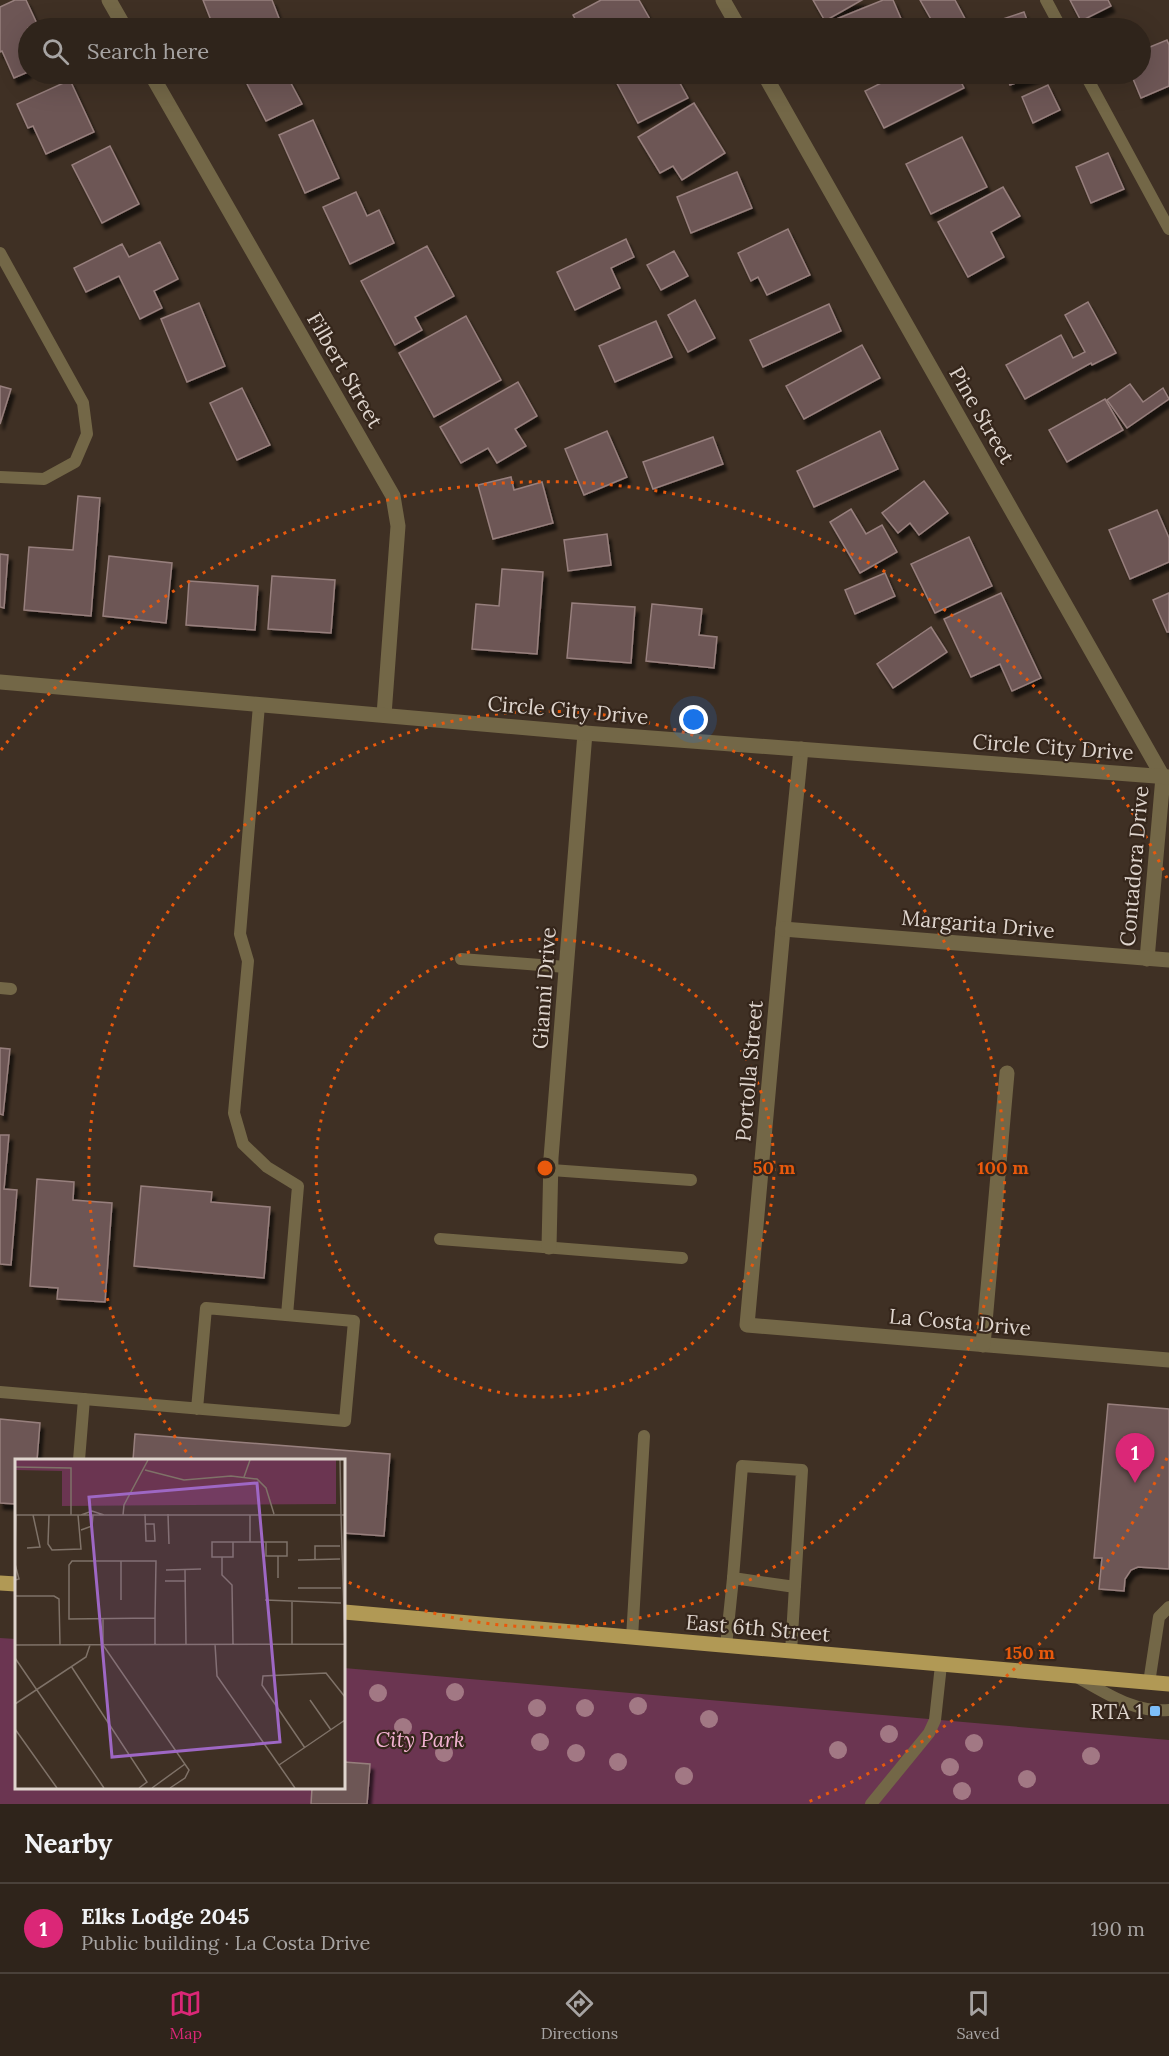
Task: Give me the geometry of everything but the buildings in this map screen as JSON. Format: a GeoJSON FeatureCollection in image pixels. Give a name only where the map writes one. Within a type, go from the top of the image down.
{"type":"FeatureCollection","features":[{"type":"Feature","properties":{"kind":"main road"},"geometry":{"type":"LineString","coordinates":[[0,1582],[15,1584]]}},
{"type":"Feature","properties":{"kind":"main road","name":"East 6th Street"},"geometry":{"type":"LineString","coordinates":[[345,1612],[1169,1684]]}},
{"type":"Feature","properties":{"kind":"street"},"geometry":{"type":"LineString","coordinates":[[109,0],[119,18]]}},
{"type":"Feature","properties":{"kind":"street"},"geometry":{"type":"LineString","coordinates":[[723,0],[733,18]]}},
{"type":"Feature","properties":{"kind":"street","name":"Filbert Street"},"geometry":{"type":"LineString","coordinates":[[157,84],[393,496],[398,526],[384,715]]}},
{"type":"Feature","properties":{"kind":"street","name":"Pine Street"},"geometry":{"type":"LineString","coordinates":[[770,84],[1166,777]]}},
{"type":"Feature","properties":{"kind":"street","name":"Circle City Drive"},"geometry":{"type":"LineString","coordinates":[[0,682],[585,733],[1166,777]]}},
{"type":"Feature","properties":{"kind":"street","name":"Gianni Drive"},"geometry":{"type":"LineString","coordinates":[[549,1247],[551,1170],[585,733]]}},
{"type":"Feature","properties":{"kind":"street","name":"Portolla Street"},"geometry":{"type":"LineString","coordinates":[[747,1325],[801,749]]}},
{"type":"Feature","properties":{"kind":"street","name":"Contadora Drive"},"geometry":{"type":"LineString","coordinates":[[1147,959],[1166,777]]}},
{"type":"Feature","properties":{"kind":"street","name":"Margarita Drive"},"geometry":{"type":"LineString","coordinates":[[783,929],[1169,960]]}},
{"type":"Feature","properties":{"kind":"street"},"geometry":{"type":"LineString","coordinates":[[983,1345],[1007,1073]]}},
{"type":"Feature","properties":{"kind":"street","name":"La Costa Drive"},"geometry":{"type":"LineString","coordinates":[[747,1325],[1169,1360]]}},
{"type":"Feature","properties":{"kind":"lane"},"geometry":{"type":"LineString","coordinates":[[1046,0],[1056,18]]}},
{"type":"Feature","properties":{"kind":"lane"},"geometry":{"type":"LineString","coordinates":[[1090,84],[1169,229]]}},
{"type":"Feature","properties":{"kind":"lane"},"geometry":{"type":"LineString","coordinates":[[0,253],[83,403],[87,434],[75,462],[44,478],[0,477]]}},
{"type":"Feature","properties":{"kind":"lane"},"geometry":{"type":"LineString","coordinates":[[259,705],[240,934],[248,961],[234,1113],[243,1144],[267,1167],[298,1186],[286,1315]]}},
{"type":"Feature","properties":{"kind":"lane"},"geometry":{"type":"LineString","coordinates":[[461,959],[566,967]]}},
{"type":"Feature","properties":{"kind":"lane"},"geometry":{"type":"LineString","coordinates":[[551,1170],[691,1180]]}},
{"type":"Feature","properties":{"kind":"lane"},"geometry":{"type":"LineString","coordinates":[[440,1239],[682,1258]]}},
{"type":"Feature","properties":{"kind":"lane"},"geometry":{"type":"LineString","coordinates":[[0,1392],[197,1409],[345,1421],[354,1321],[206,1308],[197,1409]]}},
{"type":"Feature","properties":{"kind":"lane"},"geometry":{"type":"LineString","coordinates":[[79,1459],[84,1399]]}},
{"type":"Feature","properties":{"kind":"lane"},"geometry":{"type":"LineString","coordinates":[[632,1638],[644,1436]]}},
{"type":"Feature","properties":{"kind":"lane"},"geometry":{"type":"LineString","coordinates":[[726,1646],[742,1466],[802,1470],[791,1652]]}},
{"type":"Feature","properties":{"kind":"lane"},"geometry":{"type":"LineString","coordinates":[[733,1578],[795,1587]]}},
{"type":"Feature","properties":{"kind":"lane"},"geometry":{"type":"LineString","coordinates":[[1149,1683],[1159,1617],[1169,1607]]}},
{"type":"Feature","properties":{"kind":"lane"},"geometry":{"type":"LineString","coordinates":[[871,1804],[929,1733],[935,1720],[941,1665]]}},
{"type":"Feature","properties":{"kind":"lane"},"geometry":{"type":"LineString","coordinates":[[1076,1676],[1126,1704],[1146,1710],[1169,1710]]}},
{"type":"Feature","properties":{"kind":"green space","name":"City Park"},"geometry":{"type":"Polygon","coordinates":[[[0,1638],[15,1639],[15,1789],[345,1789],[345,1668],[1169,1740],[1169,1804],[0,1804],[0,1638]]]}},
{"type":"Feature","properties":{"kind":"place","name":"Elks Lodge 2045"},"geometry":{"type":"Point","coordinates":[1135,1483]}},
{"type":"Feature","properties":{"kind":"place","name":"RTA 1"},"geometry":{"type":"Point","coordinates":[1155,1711]}}]}
